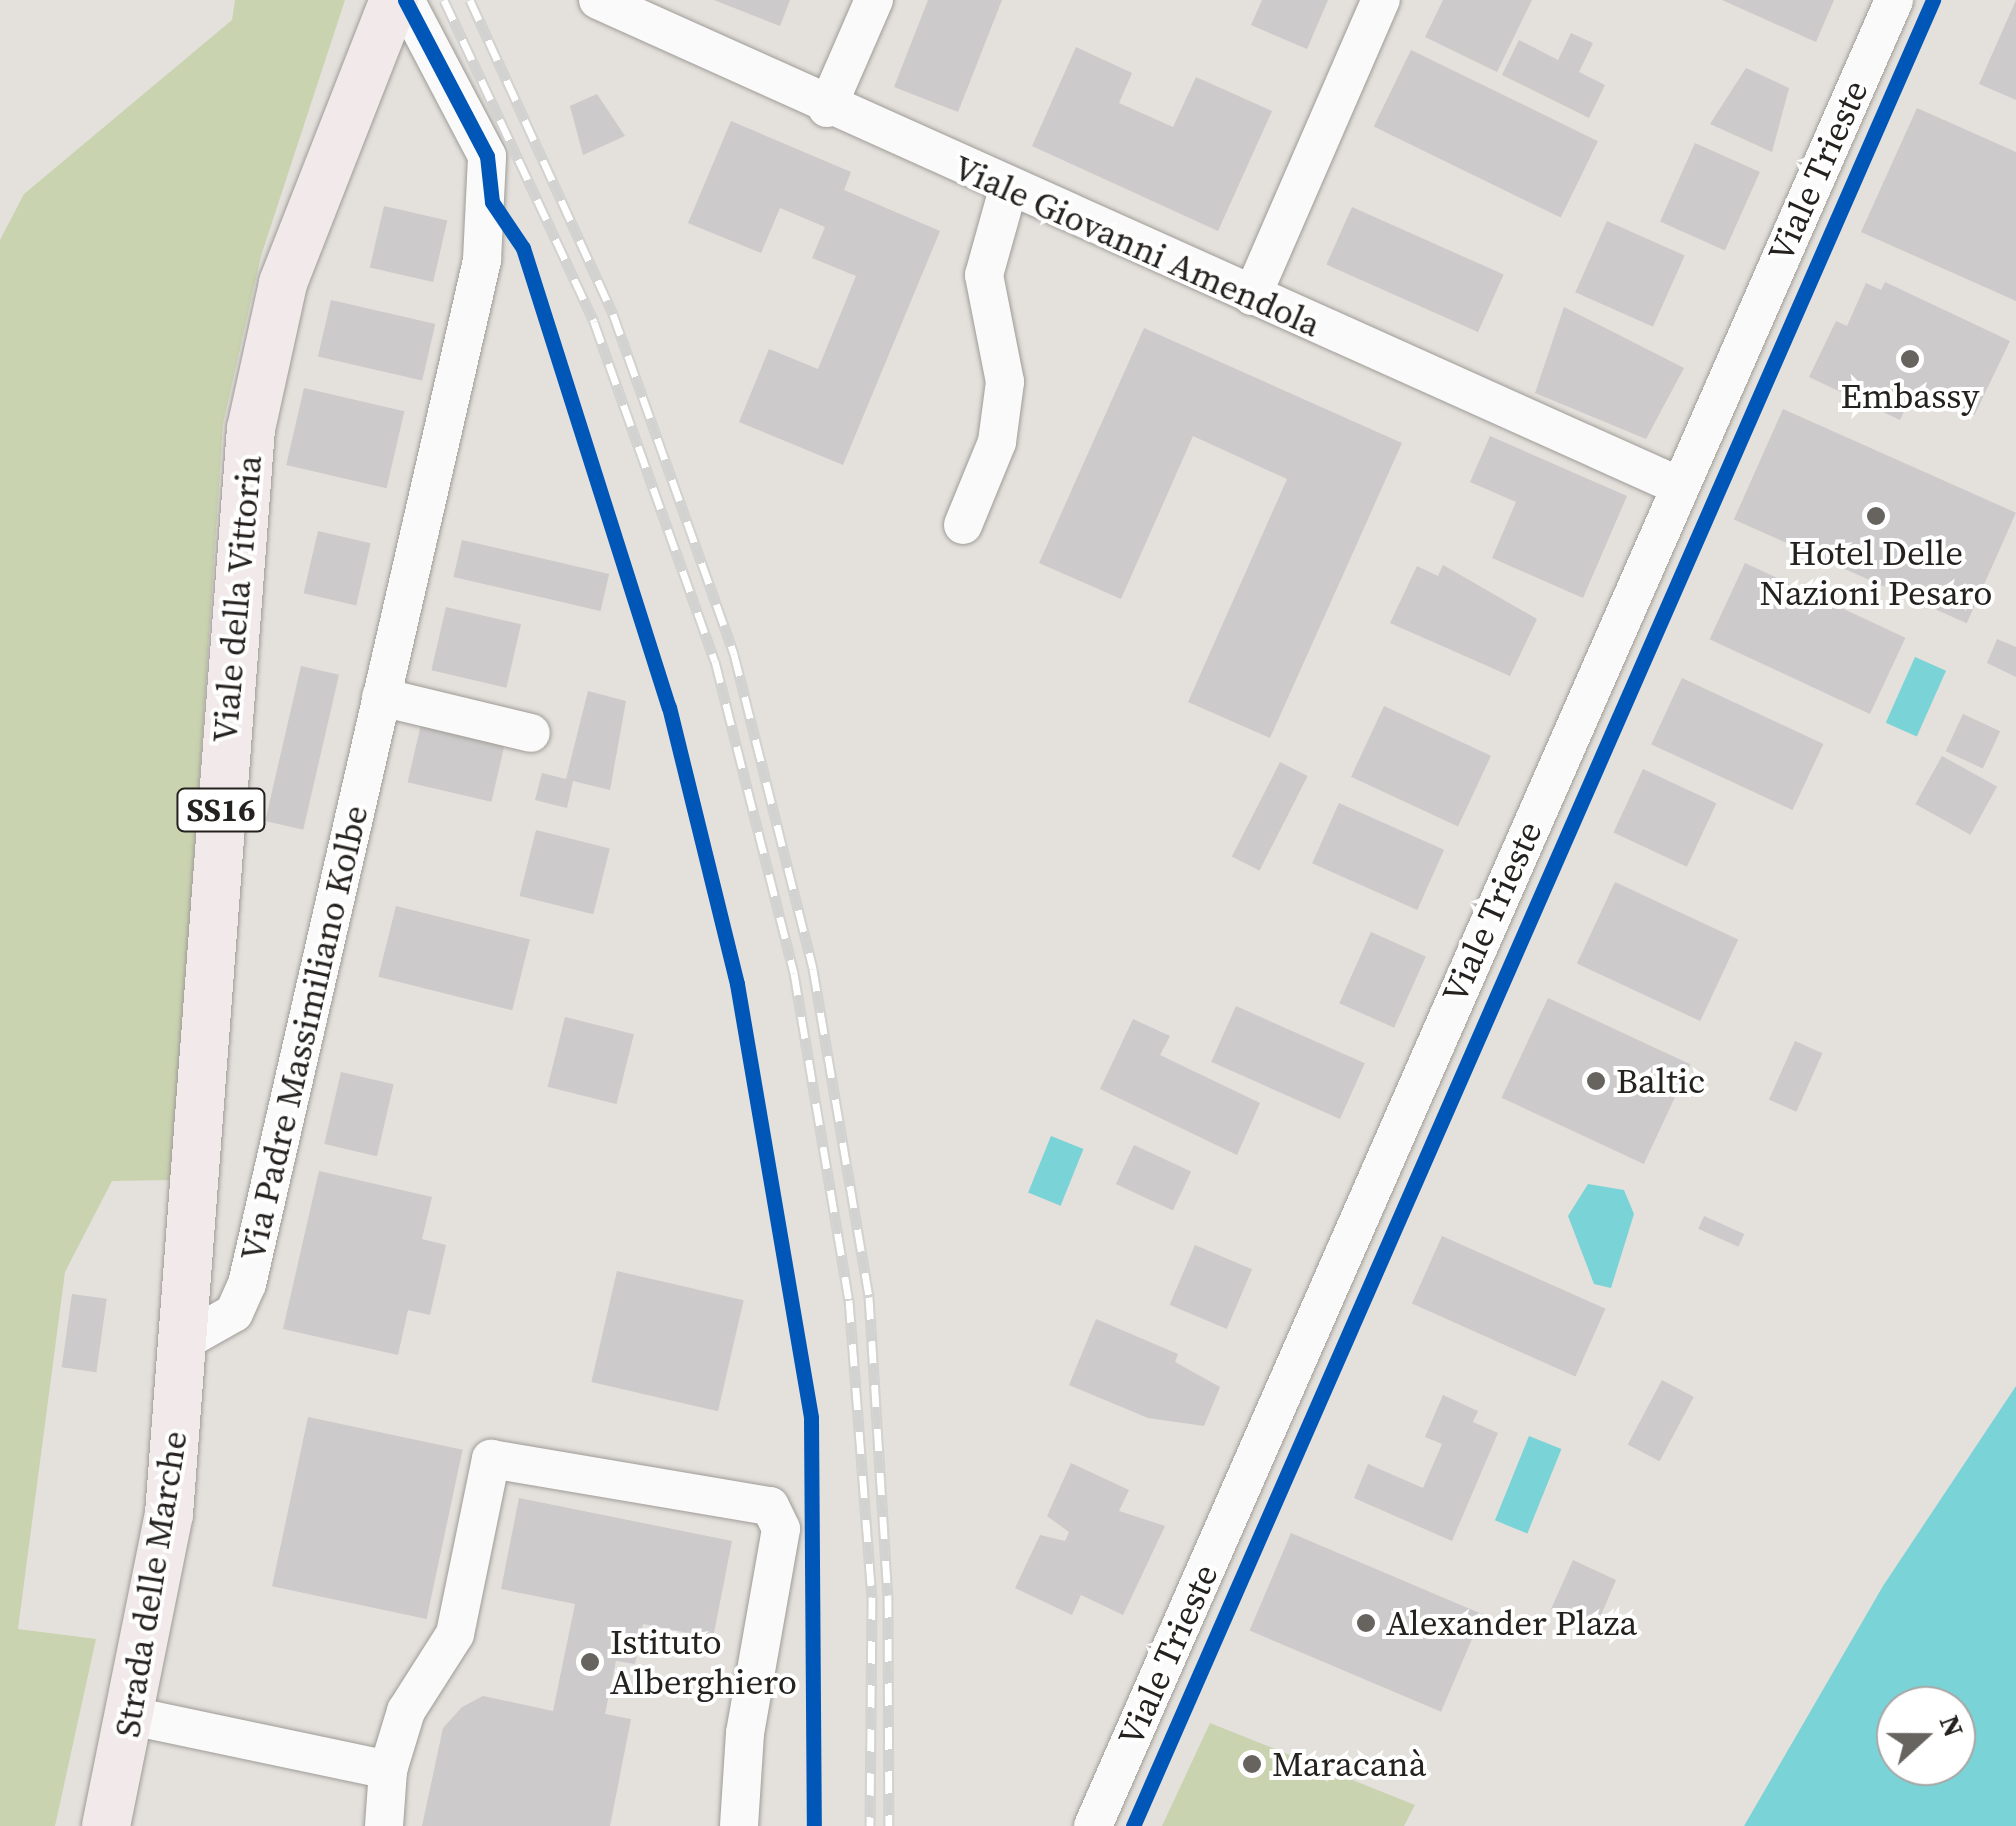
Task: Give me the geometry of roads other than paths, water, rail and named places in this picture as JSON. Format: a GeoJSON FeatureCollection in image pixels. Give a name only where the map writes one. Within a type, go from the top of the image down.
{"type":"FeatureCollection","features":[{"type":"Feature","properties":{"kind":"main road","name":"Viale della Vittoria"},"geometry":{"type":"LineString","coordinates":[[186,1340],[230,649],[251,429],[283,283],[394,0]]}},
{"type":"Feature","properties":{"kind":"main road","name":"Strada delle Marche"},"geometry":{"type":"LineString","coordinates":[[106,1826],[132,1716],[169,1514],[186,1340]]}},
{"type":"Feature","properties":{"kind":"street","name":"Via Padre Massimiliano Kolbe"},"geometry":{"type":"LineString","coordinates":[[186,1340],[234,1313],[246,1284],[492,202],[488,156],[405,0]]}},
{"type":"Feature","properties":{"kind":"street","name":"Viale Giovanni Amendola"},"geometry":{"type":"LineString","coordinates":[[598,0],[827,108],[1679,486]]}},
{"type":"Feature","properties":{"kind":"street"},"geometry":{"type":"LineString","coordinates":[[827,108],[874,0]]}},
{"type":"Feature","properties":{"kind":"street"},"geometry":{"type":"LineString","coordinates":[[1252,296],[1381,0]]}},
{"type":"Feature","properties":{"kind":"street","name":"Viale Trieste"},"geometry":{"type":"LineString","coordinates":[[1093,1826],[1894,0]]}},
{"type":"Feature","properties":{"kind":"street"},"geometry":{"type":"LineString","coordinates":[[963,525],[997,442],[1005,382],[984,274],[1008,188]]}},
{"type":"Feature","properties":{"kind":"street"},"geometry":{"type":"LineString","coordinates":[[382,697],[531,732]]}},
{"type":"Feature","properties":{"kind":"street"},"geometry":{"type":"LineString","coordinates":[[384,1826],[388,1770],[406,1711],[455,1634],[491,1459],[770,1506],[781,1528],[745,1733],[739,1826]]}},
{"type":"Feature","properties":{"kind":"street"},"geometry":{"type":"LineString","coordinates":[[132,1716],[388,1770]]}},
{"type":"Feature","properties":{"kind":"water"},"geometry":{"type":"Polygon","coordinates":[[[1915,657],[1946,671],[1917,737],[1886,723],[1915,657]]]}},
{"type":"Feature","properties":{"kind":"water"},"geometry":{"type":"Polygon","coordinates":[[[1051,1136],[1083,1149],[1061,1206],[1028,1193],[1051,1136]]]}},
{"type":"Feature","properties":{"kind":"water"},"geometry":{"type":"Polygon","coordinates":[[[1588,1184],[1624,1190],[1634,1214],[1611,1288],[1594,1284],[1568,1216],[1588,1184]]]}},
{"type":"Feature","properties":{"kind":"water"},"geometry":{"type":"Polygon","coordinates":[[[2016,1386],[2016,1826],[1744,1826],[1883,1586],[2016,1386]]]}},
{"type":"Feature","properties":{"kind":"water"},"geometry":{"type":"Polygon","coordinates":[[[1529,1436],[1561,1449],[1527,1533],[1495,1520],[1529,1436]]]}},
{"type":"Feature","properties":{"kind":"railway"},"geometry":{"type":"LineString","coordinates":[[444,0],[594,322],[715,661],[794,973],[849,1300],[872,1597],[870,1826]]}},
{"type":"Feature","properties":{"kind":"railway"},"geometry":{"type":"LineString","coordinates":[[470,0],[613,314],[734,654],[813,969],[869,1297],[888,1595],[889,1826]]}},
{"type":"Feature","properties":{"kind":"place","name":"Embassy"},"geometry":{"type":"Point","coordinates":[1910,359]}},
{"type":"Feature","properties":{"kind":"place","name":"Hotel Delle Nazioni Pesaro"},"geometry":{"type":"Point","coordinates":[1876,516]}},
{"type":"Feature","properties":{"kind":"place","name":"Baltic"},"geometry":{"type":"Point","coordinates":[1596,1081]}},
{"type":"Feature","properties":{"kind":"place","name":"Alexander Plaza"},"geometry":{"type":"Point","coordinates":[1366,1623]}},
{"type":"Feature","properties":{"kind":"place","name":"Istituto Alberghiero"},"geometry":{"type":"Point","coordinates":[590,1662]}},
{"type":"Feature","properties":{"kind":"place","name":"Maracanà"},"geometry":{"type":"Point","coordinates":[1252,1764]}}]}
